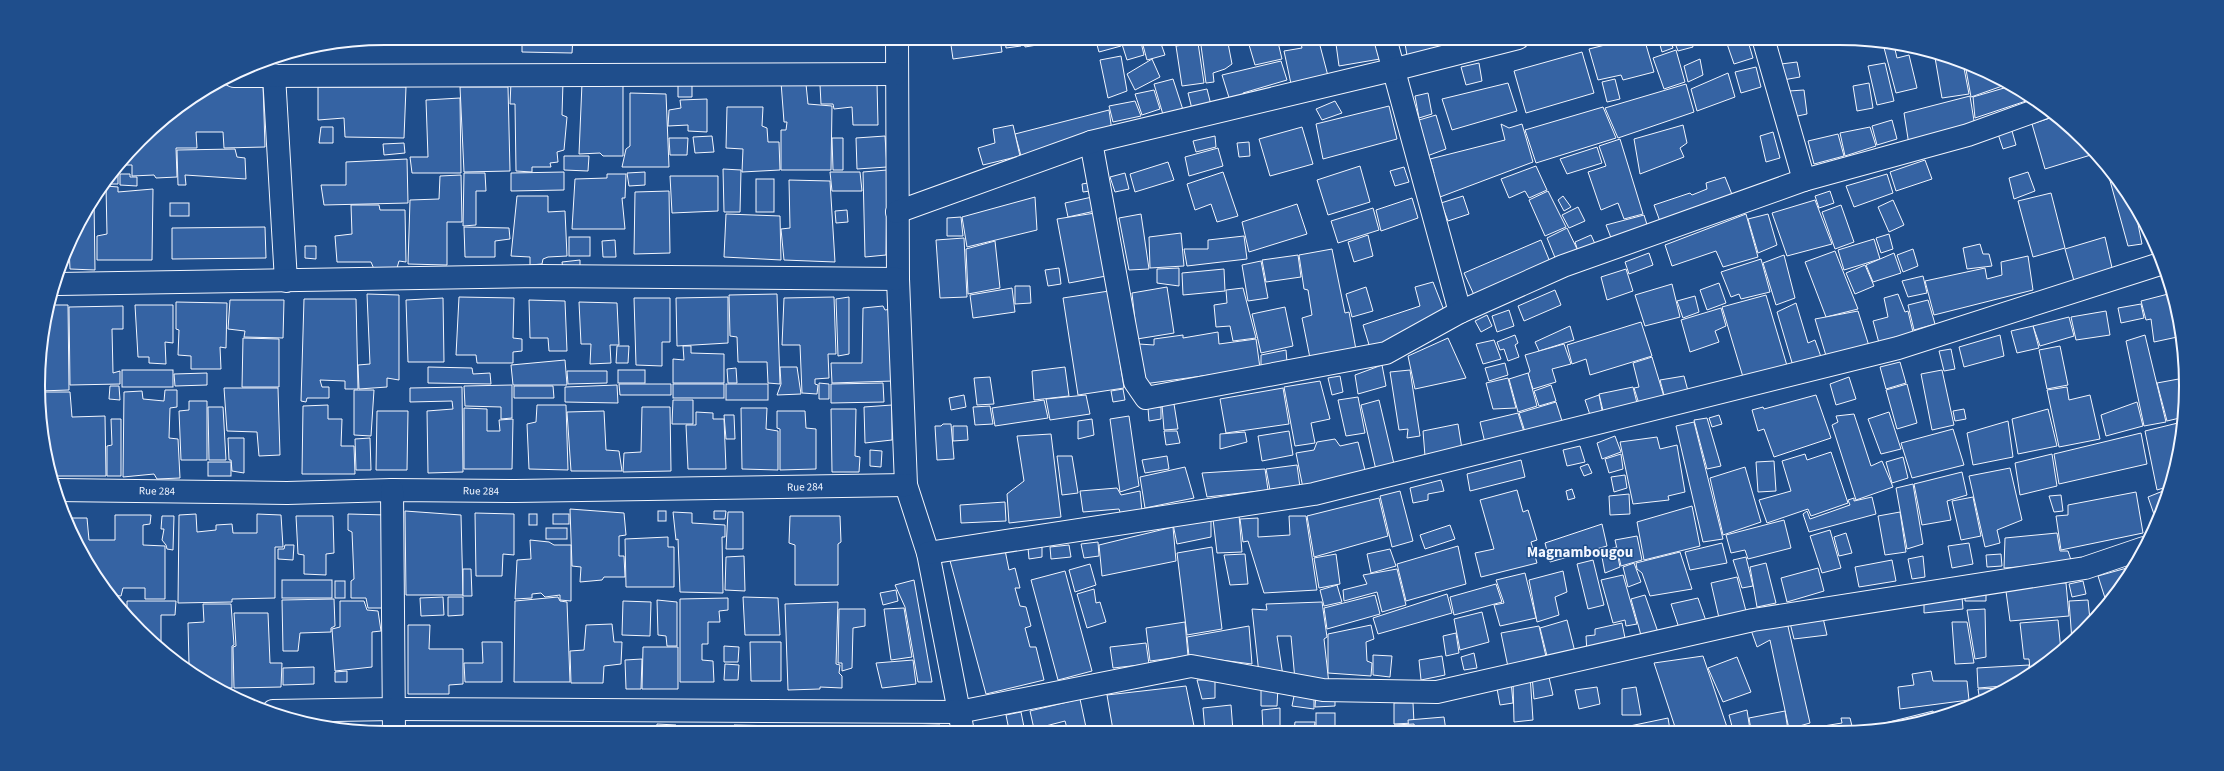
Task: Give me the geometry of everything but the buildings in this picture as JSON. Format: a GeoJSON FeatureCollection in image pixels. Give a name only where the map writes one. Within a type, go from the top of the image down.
{"type":"FeatureCollection","features":[{"type":"Feature","properties":{"kind":"street"},"geometry":{"type":"LineString","coordinates":[[897,45],[898,279],[906,486],[928,553],[961,722]]}},
{"type":"Feature","properties":{"kind":"street"},"geometry":{"type":"LineString","coordinates":[[1387,45],[1392,70],[1460,312]]}},
{"type":"Feature","properties":{"kind":"street"},"geometry":{"type":"LineString","coordinates":[[897,212],[1091,142],[1490,45]]}},
{"type":"Feature","properties":{"kind":"street"},"geometry":{"type":"LineString","coordinates":[[1765,45],[1804,180]]}},
{"type":"Feature","properties":{"kind":"street"},"geometry":{"type":"LineString","coordinates":[[244,76],[896,74]]}},
{"type":"Feature","properties":{"kind":"street"},"geometry":{"type":"LineString","coordinates":[[274,75],[286,282]]}},
{"type":"Feature","properties":{"kind":"street"},"geometry":{"type":"LineString","coordinates":[[1091,142],[1136,382],[1146,398],[1386,353],[1460,312],[1563,266],[1804,180],[1968,135],[2039,110]]}},
{"type":"Feature","properties":{"kind":"street"},"geometry":{"type":"LineString","coordinates":[[928,553],[1314,494],[1898,348],[2157,265]]}},
{"type":"Feature","properties":{"kind":"street"},"geometry":{"type":"LineString","coordinates":[[61,284],[286,282],[541,276],[898,279]]}},
{"type":"Feature","properties":{"kind":"street","name":"Rue 284"},"geometry":{"type":"LineString","coordinates":[[62,490],[287,493],[392,490],[515,491],[906,486]]}},
{"type":"Feature","properties":{"kind":"street"},"geometry":{"type":"LineString","coordinates":[[392,490],[394,726]]}},
{"type":"Feature","properties":{"kind":"street"},"geometry":{"type":"LineString","coordinates":[[286,711],[394,709],[961,722],[1191,666],[1323,690],[1438,692],[1753,620],[2085,568],[2136,551]]}},
{"type":"Feature","properties":{"kind":"district","name":"Magnambougou"},"geometry":{"type":"Point","coordinates":[1580,552]}}]}
